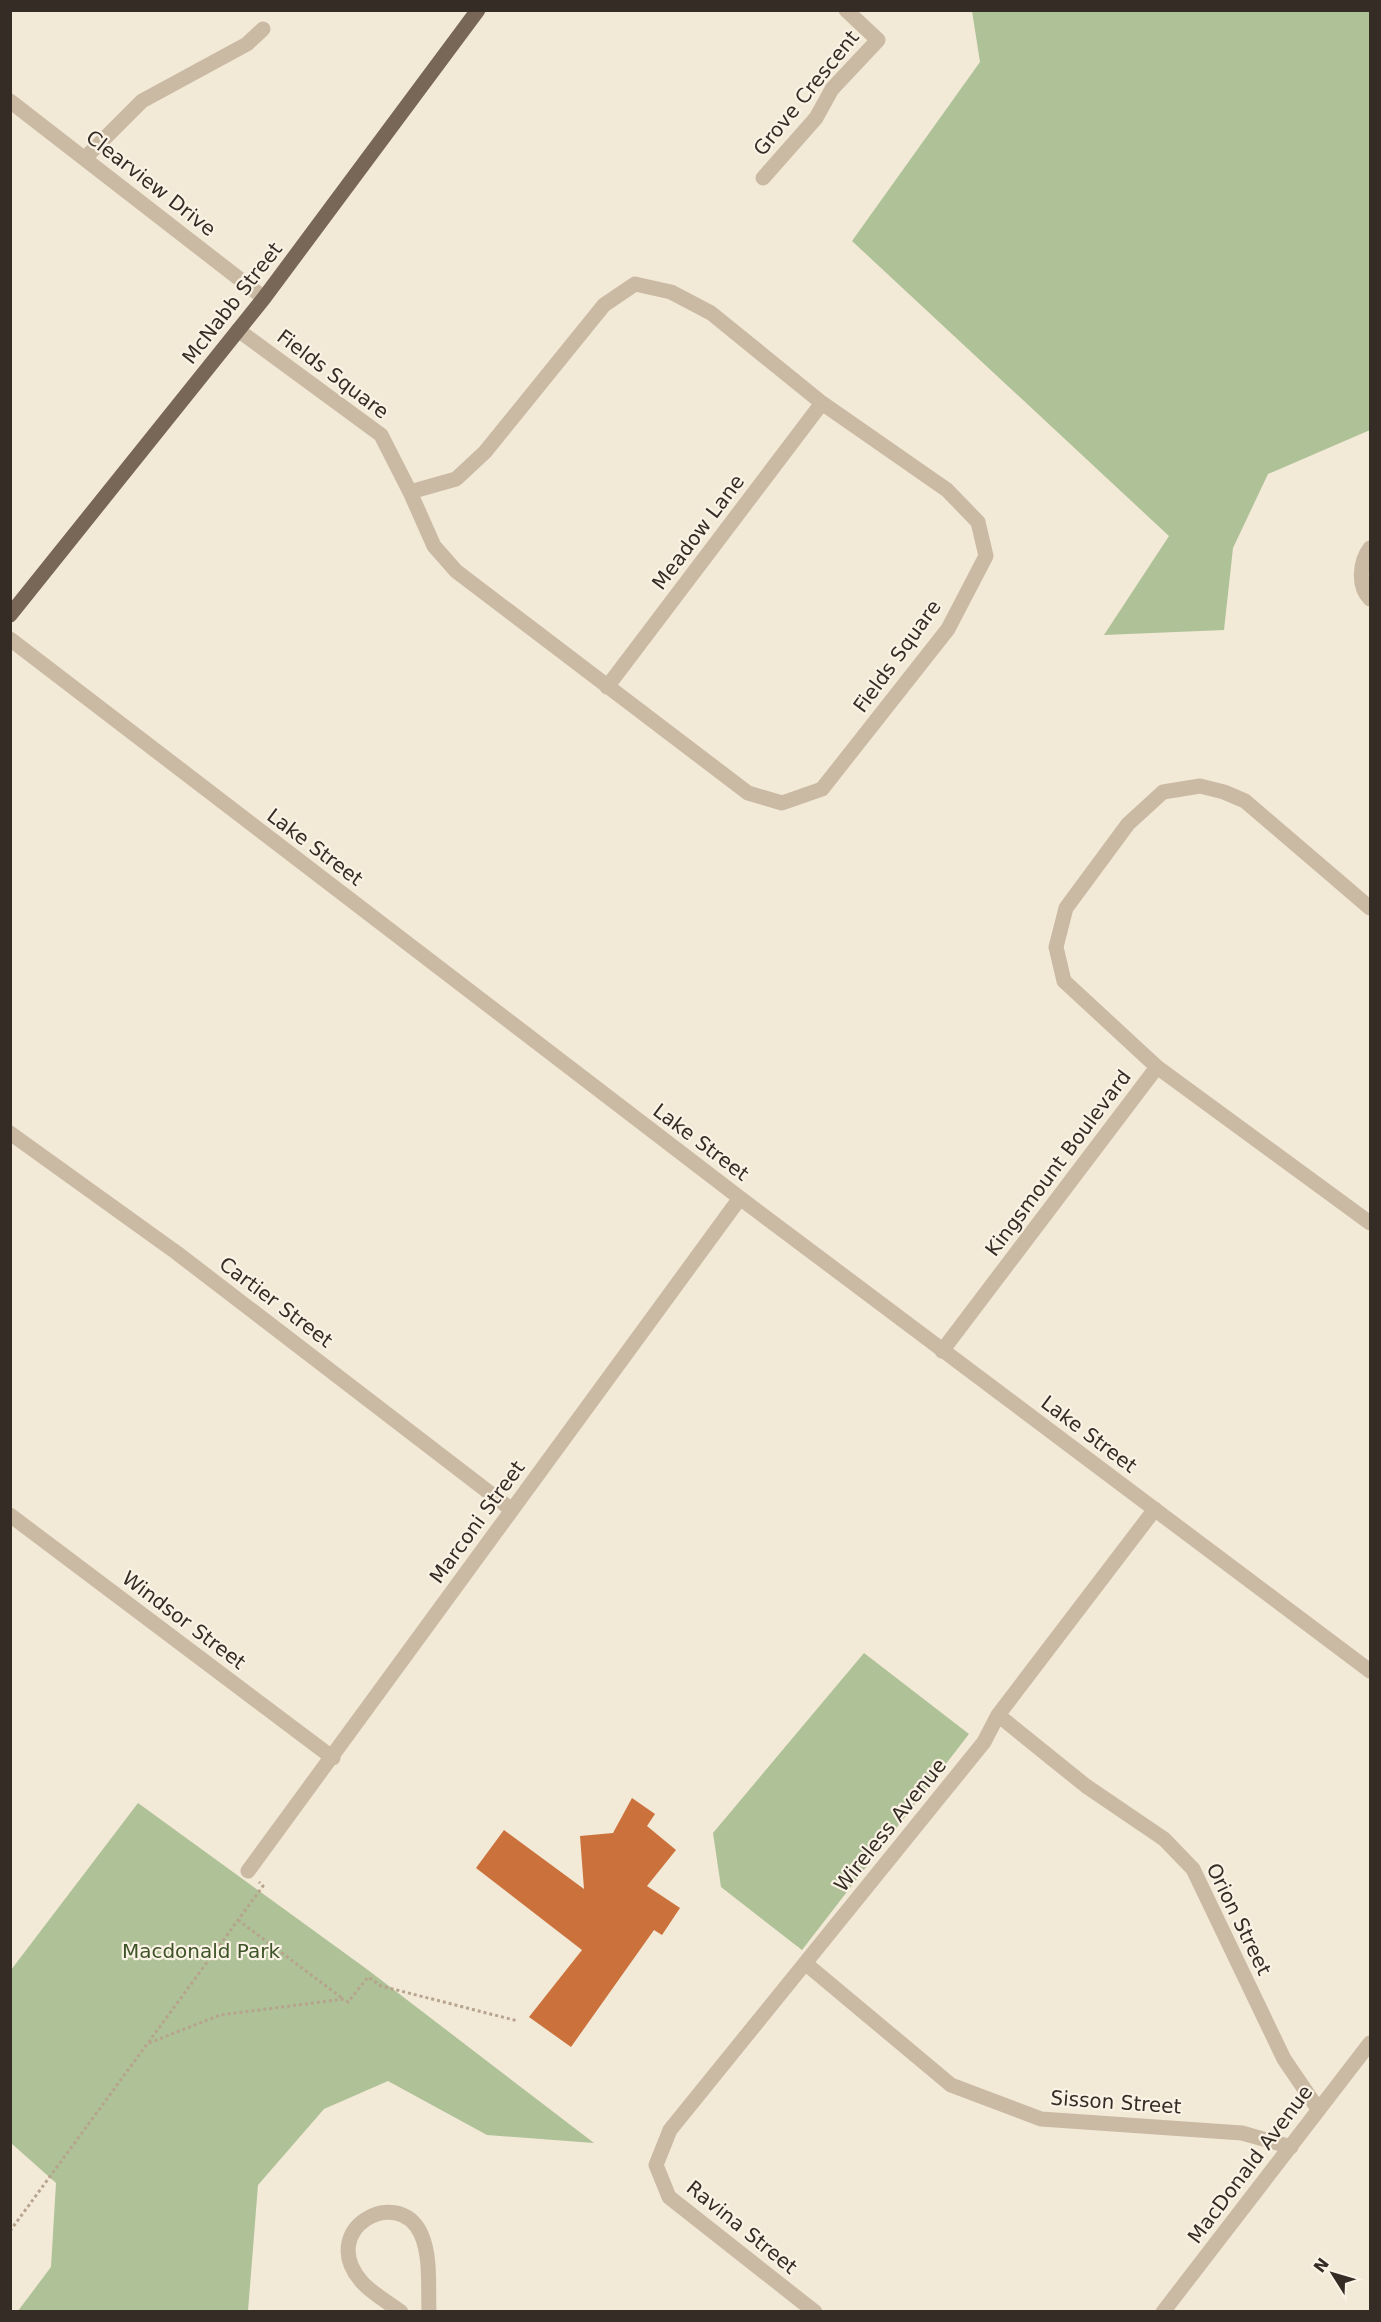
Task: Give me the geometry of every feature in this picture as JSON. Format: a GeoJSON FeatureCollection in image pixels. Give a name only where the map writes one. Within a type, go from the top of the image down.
{"type":"FeatureCollection","features":[{"type":"Feature","properties":{"kind":"main road","name":"McNabb Street"},"geometry":{"type":"LineString","coordinates":[[10,615],[264,298],[478,10]]}},
{"type":"Feature","properties":{"kind":"street","name":"Grove Crescent"},"geometry":{"type":"LineString","coordinates":[[763,178],[816,118],[832,88],[878,40],[846,10]]}},
{"type":"Feature","properties":{"kind":"street"},"geometry":{"type":"LineString","coordinates":[[85,158],[142,101],[247,45],[263,29]]}},
{"type":"Feature","properties":{"kind":"street","name":"Clearview Drive"},"geometry":{"type":"LineString","coordinates":[[10,101],[264,298]]}},
{"type":"Feature","properties":{"kind":"street","name":"Fields Square"},"geometry":{"type":"LineString","coordinates":[[238,330],[381,435],[434,546],[456,571],[748,793],[782,803],[822,789],[948,629],[986,556],[978,522],[947,490],[822,403],[711,313],[671,292],[635,284],[604,305],[485,453],[456,479],[410,492]]}},
{"type":"Feature","properties":{"kind":"street","name":"Meadow Lane"},"geometry":{"type":"LineString","coordinates":[[607,687],[822,403]]}},
{"type":"Feature","properties":{"kind":"street"},"geometry":{"type":"LineString","coordinates":[[1371,548],[1361,569],[1367,596],[1371,599]]}},
{"type":"Feature","properties":{"kind":"street","name":"Lake Street"},"geometry":{"type":"LineString","coordinates":[[10,639],[740,1198],[1371,1671]]}},
{"type":"Feature","properties":{"kind":"street"},"geometry":{"type":"LineString","coordinates":[[1157,1067],[1064,981],[1056,947],[1066,908],[1128,824],[1163,792],[1200,786],[1224,792],[1245,801],[1371,908]]}},
{"type":"Feature","properties":{"kind":"street","name":"Kingsmount Boulevard"},"geometry":{"type":"LineString","coordinates":[[942,1351],[1157,1067],[1371,1223]]}},
{"type":"Feature","properties":{"kind":"street","name":"Cartier Street"},"geometry":{"type":"LineString","coordinates":[[10,1132],[177,1253],[512,1510]]}},
{"type":"Feature","properties":{"kind":"street","name":"Marconi Street"},"geometry":{"type":"LineString","coordinates":[[248,1871],[333,1758],[740,1198]]}},
{"type":"Feature","properties":{"kind":"street","name":"Wireless Avenue"},"geometry":{"type":"LineString","coordinates":[[656,2165],[670,2130],[984,1742],[998,1715],[1155,1509]]}},
{"type":"Feature","properties":{"kind":"street","name":"Windsor Street"},"geometry":{"type":"LineString","coordinates":[[10,1515],[333,1758]]}},
{"type":"Feature","properties":{"kind":"street","name":"Orion Street"},"geometry":{"type":"LineString","coordinates":[[998,1715],[1086,1786],[1164,1839],[1193,1869],[1284,2060],[1318,2109]]}},
{"type":"Feature","properties":{"kind":"street","name":"Sisson Street"},"geometry":{"type":"LineString","coordinates":[[805,1963],[951,2085],[1041,2119],[1242,2133],[1291,2147]]}},
{"type":"Feature","properties":{"kind":"street","name":"MacDonald Avenue"},"geometry":{"type":"LineString","coordinates":[[1163,2312],[1371,2043]]}},
{"type":"Feature","properties":{"kind":"street","name":"Ravina Street"},"geometry":{"type":"LineString","coordinates":[[656,2165],[669,2197],[814,2312]]}},
{"type":"Feature","properties":{"kind":"street"},"geometry":{"type":"LineString","coordinates":[[401,2312],[362,2282],[351,2266],[347,2250],[353,2229],[364,2219],[381,2212],[398,2214],[412,2222],[420,2233],[426,2248],[429,2312]]}},
{"type":"Feature","properties":{"kind":"path"},"geometry":{"type":"LineString","coordinates":[[10,2231],[263,1886],[248,1871]]}},
{"type":"Feature","properties":{"kind":"path"},"geometry":{"type":"LineString","coordinates":[[238,1920],[348,2002],[368,1977],[381,1986],[518,2021]]}},
{"type":"Feature","properties":{"kind":"path"},"geometry":{"type":"LineString","coordinates":[[147,2044],[220,2015],[344,1999]]}},
{"type":"Feature","properties":{"kind":"green space"},"geometry":{"type":"Polygon","coordinates":[[[972,11],[1370,11],[1370,430],[1268,474],[1233,548],[1224,630],[1104,635],[1169,536],[852,241],[980,62],[972,11]]]}},
{"type":"Feature","properties":{"kind":"green space"},"geometry":{"type":"Polygon","coordinates":[[[864,1653],[969,1734],[802,1950],[721,1887],[713,1833],[864,1653]]]}},
{"type":"Feature","properties":{"kind":"green space","name":"Macdonald Park"},"geometry":{"type":"Polygon","coordinates":[[[138,1803],[368,1970],[594,2143],[487,2135],[388,2081],[324,2109],[258,2185],[248,2311],[18,2311],[51,2267],[56,2183],[11,2143],[11,1970],[138,1803]]]}},
{"type":"Feature","properties":{"kind":"building"},"geometry":{"type":"Polygon","coordinates":[[[632,1798],[655,1814],[647,1826],[676,1850],[647,1886],[680,1908],[662,1935],[654,1930],[571,2047],[529,2017],[582,1950],[476,1868],[504,1830],[584,1889],[580,1836],[613,1833],[632,1798]]]}}]}
